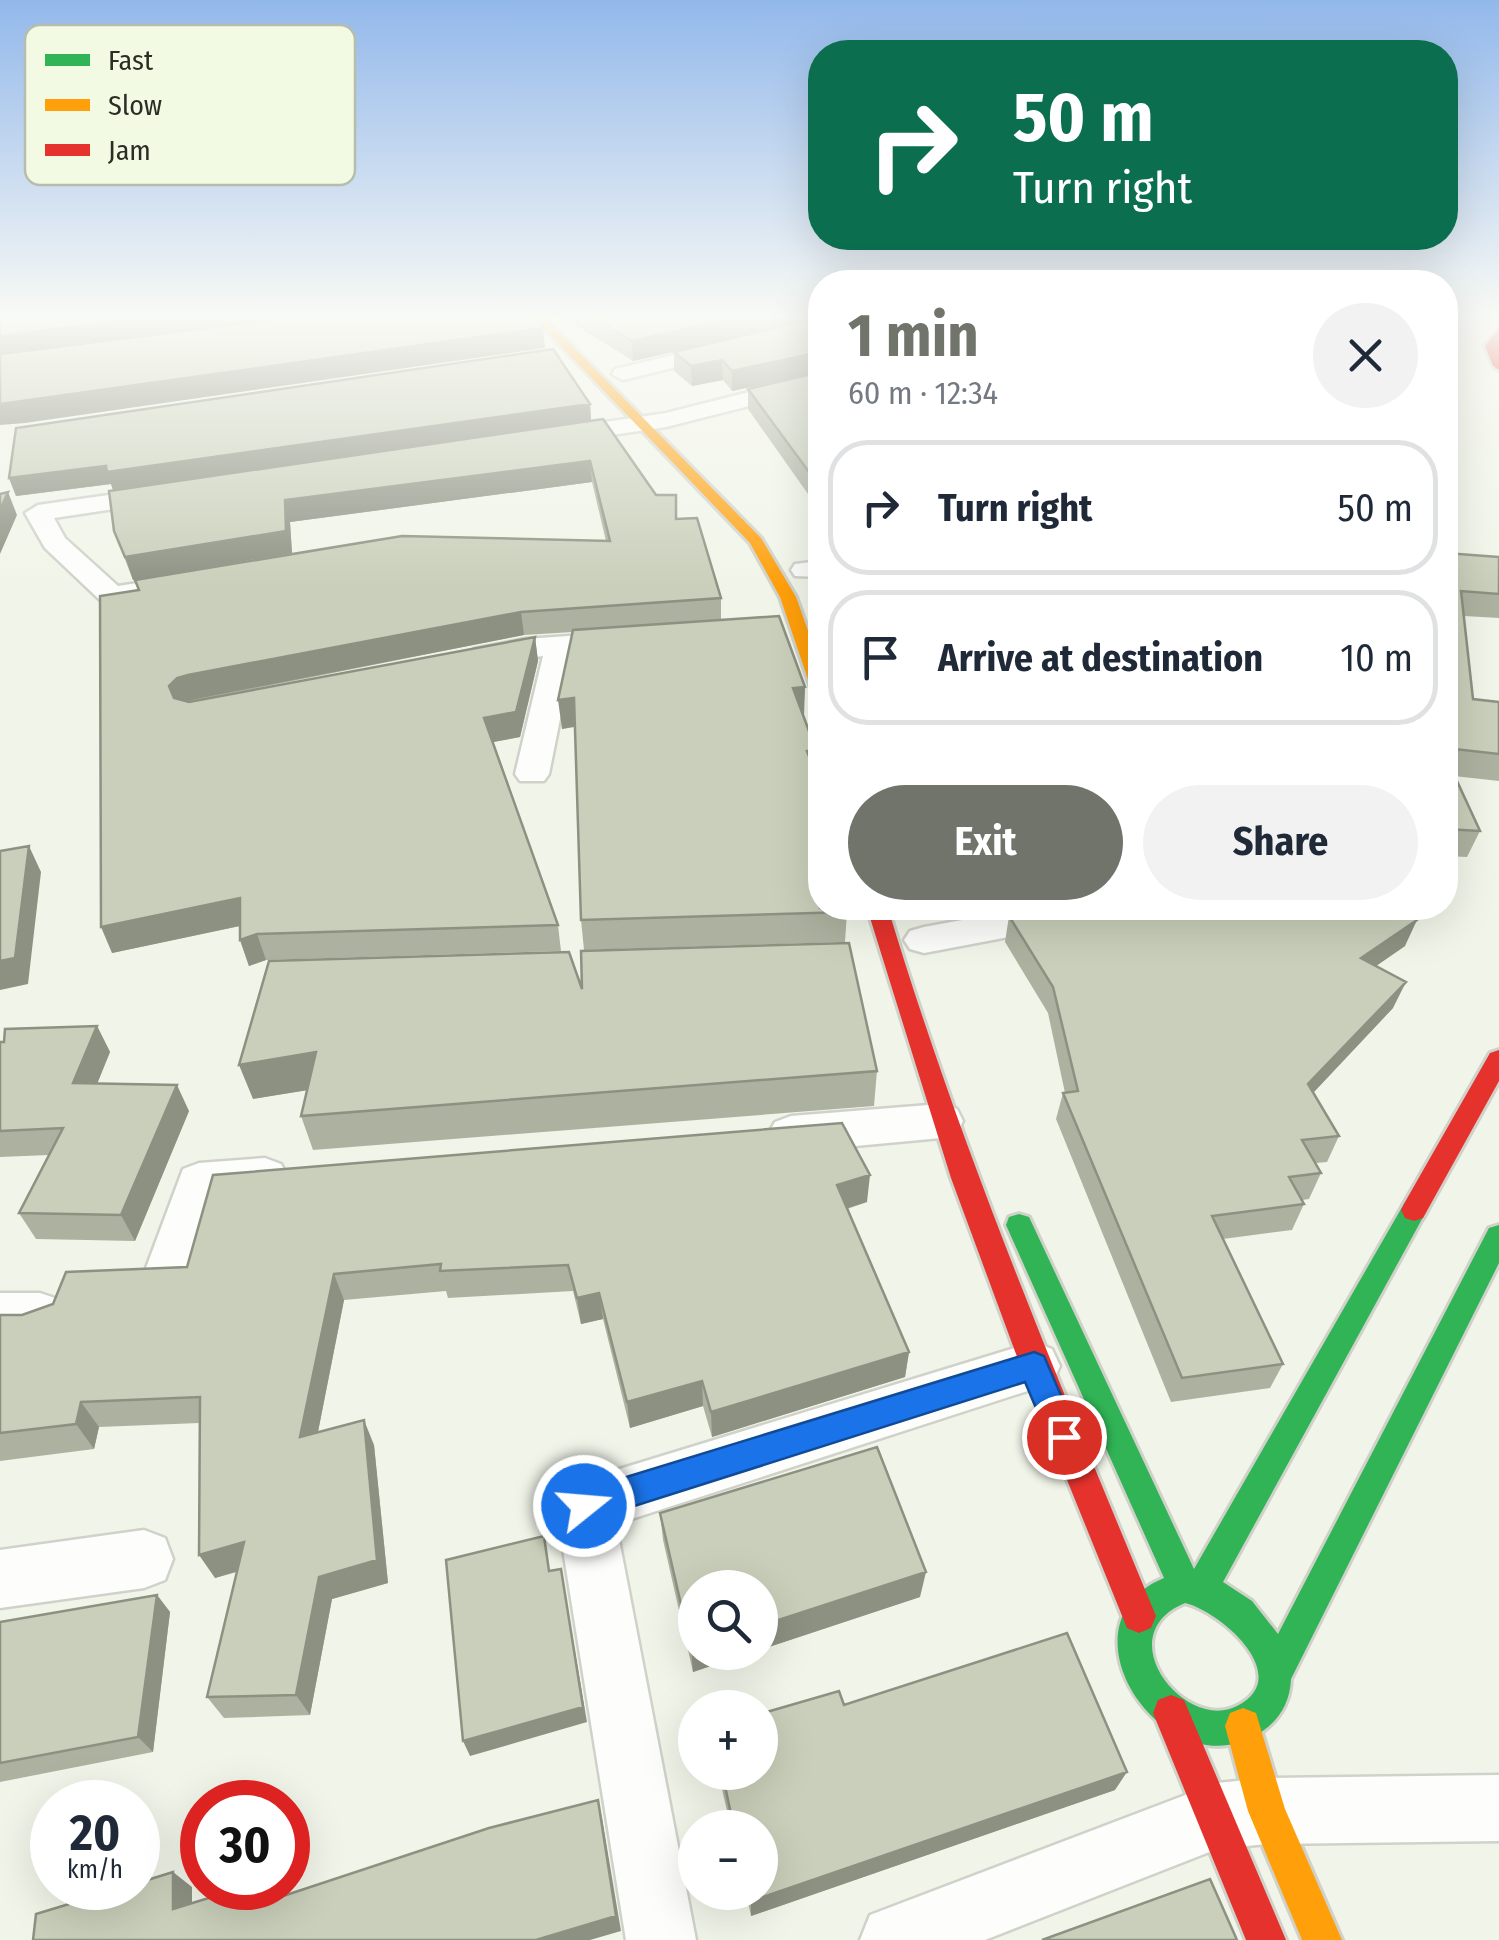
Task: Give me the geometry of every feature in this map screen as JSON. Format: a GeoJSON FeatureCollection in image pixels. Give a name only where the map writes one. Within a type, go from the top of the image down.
{"type":"FeatureCollection","features":[{"type":"Feature","properties":{"kind":"street"},"geometry":{"type":"LineString","coordinates":[[637,407],[799,556]]}},
{"type":"Feature","properties":{"kind":"street"},"geometry":{"type":"LineString","coordinates":[[644,407],[756,541],[808,625]]}},
{"type":"Feature","properties":{"kind":"street"},"geometry":{"type":"LineString","coordinates":[[524,441],[654,422],[717,407]]}},
{"type":"Feature","properties":{"kind":"street"},"geometry":{"type":"LineString","coordinates":[[190,583],[112,596],[54,542],[38,514],[194,490]]}},
{"type":"Feature","properties":{"kind":"street"},"geometry":{"type":"LineString","coordinates":[[766,631],[808,628]]}},
{"type":"Feature","properties":{"kind":"street"},"geometry":{"type":"LineString","coordinates":[[456,661],[560,644],[660,639]]}},
{"type":"Feature","properties":{"kind":"street"},"geometry":{"type":"LineString","coordinates":[[532,774],[560,644]]}},
{"type":"Feature","properties":{"kind":"street"},"geometry":{"type":"LineString","coordinates":[[884,920],[903,948],[941,1122],[1034,1366],[1138,1616]]}},
{"type":"Feature","properties":{"kind":"street"},"geometry":{"type":"LineString","coordinates":[[903,948],[1036,920]]}},
{"type":"Feature","properties":{"kind":"street"},"geometry":{"type":"LineString","coordinates":[[1194,1587],[1499,1059]]}},
{"type":"Feature","properties":{"kind":"street"},"geometry":{"type":"LineString","coordinates":[[746,1138],[941,1122]]}},
{"type":"Feature","properties":{"kind":"street"},"geometry":{"type":"LineString","coordinates":[[171,1268],[199,1182],[316,1172]]}},
{"type":"Feature","properties":{"kind":"street"},"geometry":{"type":"LineString","coordinates":[[1011,1207],[1039,1275],[1194,1587]]}},
{"type":"Feature","properties":{"kind":"street"},"geometry":{"type":"LineString","coordinates":[[1172,1713],[1196,1726],[1220,1732],[1243,1726],[1264,1708],[1273,1679],[1499,1236]]}},
{"type":"Feature","properties":{"kind":"street"},"geometry":{"type":"LineString","coordinates":[[661,1940],[584,1506],[1034,1366]]}},
{"type":"Feature","properties":{"kind":"street"},"geometry":{"type":"LineString","coordinates":[[0,1579],[144,1559]]}},
{"type":"Feature","properties":{"kind":"street"},"geometry":{"type":"LineString","coordinates":[[1273,1679],[1270,1655],[1260,1632],[1224,1596],[1194,1587],[1165,1590],[1148,1600],[1138,1616],[1134,1656],[1154,1696],[1172,1713],[1242,1814],[1322,1940]]}},
{"type":"Feature","properties":{"kind":"street"},"geometry":{"type":"LineString","coordinates":[[1243,1726],[1242,1814],[1266,1940]]}},
{"type":"Feature","properties":{"kind":"street"},"geometry":{"type":"LineString","coordinates":[[895,1940],[1242,1814],[1499,1808]]}},
{"type":"Feature","properties":{"kind":"building"},"geometry":{"type":"Polygon","coordinates":[[[162,407],[572,407],[107,472],[106,466],[9,478],[16,428],[162,407]]]}},
{"type":"Feature","properties":{"kind":"building"},"geometry":{"type":"Polygon","coordinates":[[[761,407],[808,407],[808,471],[761,407]]]}},
{"type":"Feature","properties":{"kind":"building"},"geometry":{"type":"Polygon","coordinates":[[[603,419],[656,495],[676,495],[676,519],[697,518],[721,598],[521,612],[188,675],[169,686],[174,698],[189,702],[535,637],[516,712],[484,718],[558,925],[257,934],[240,940],[240,898],[101,927],[100,596],[139,590],[135,580],[402,536],[610,541],[590,461],[285,500],[286,531],[125,557],[114,531],[109,491],[603,419]]]}},
{"type":"Feature","properties":{"kind":"building"},"geometry":{"type":"Polygon","coordinates":[[[8,492],[0,510],[0,494],[8,492]]]}},
{"type":"Feature","properties":{"kind":"building"},"geometry":{"type":"Polygon","coordinates":[[[1458,554],[1499,557],[1499,594],[1461,591],[1473,699],[1499,702],[1499,754],[1458,749],[1458,554]]]}},
{"type":"Feature","properties":{"kind":"building"},"geometry":{"type":"Polygon","coordinates":[[[779,616],[805,687],[793,688],[808,728],[808,913],[581,920],[574,698],[558,700],[573,630],[779,616]]]}},
{"type":"Feature","properties":{"kind":"building"},"geometry":{"type":"Polygon","coordinates":[[[1458,783],[1480,831],[1458,830],[1458,783]]]}},
{"type":"Feature","properties":{"kind":"building"},"geometry":{"type":"Polygon","coordinates":[[[29,846],[15,958],[0,961],[0,851],[29,846]]]}},
{"type":"Feature","properties":{"kind":"building"},"geometry":{"type":"Polygon","coordinates":[[[1011,920],[1417,920],[1361,958],[1406,982],[1308,1084],[1339,1136],[1302,1140],[1321,1173],[1289,1177],[1304,1204],[1212,1216],[1283,1364],[1182,1378],[1063,1093],[1078,1091],[1053,987],[1011,920]]]}},
{"type":"Feature","properties":{"kind":"building"},"geometry":{"type":"Polygon","coordinates":[[[849,943],[877,1071],[301,1116],[316,1052],[239,1065],[269,961],[569,952],[582,989],[581,951],[849,943]]]}},
{"type":"Feature","properties":{"kind":"building"},"geometry":{"type":"Polygon","coordinates":[[[97,1026],[73,1083],[177,1085],[121,1215],[19,1213],[63,1128],[0,1131],[0,1042],[4,1042],[5,1029],[97,1026]]]}},
{"type":"Feature","properties":{"kind":"building"},"geometry":{"type":"Polygon","coordinates":[[[842,1123],[870,1175],[837,1185],[909,1352],[711,1412],[702,1381],[627,1402],[599,1293],[577,1298],[568,1265],[440,1271],[441,1264],[334,1274],[300,1437],[364,1420],[377,1560],[319,1577],[296,1695],[207,1697],[244,1542],[199,1555],[200,1397],[81,1402],[76,1424],[0,1433],[0,1315],[22,1315],[53,1304],[66,1272],[187,1267],[213,1175],[842,1123]]]}},
{"type":"Feature","properties":{"kind":"building"},"geometry":{"type":"Polygon","coordinates":[[[877,1447],[926,1572],[778,1620],[778,1570],[678,1570],[678,1591],[660,1513],[877,1447]]]}},
{"type":"Feature","properties":{"kind":"building"},"geometry":{"type":"Polygon","coordinates":[[[544,1536],[549,1571],[561,1569],[583,1707],[463,1741],[446,1560],[544,1536]]]}},
{"type":"Feature","properties":{"kind":"building"},"geometry":{"type":"Polygon","coordinates":[[[157,1595],[138,1737],[0,1763],[0,1622],[157,1595]]]}},
{"type":"Feature","properties":{"kind":"building"},"geometry":{"type":"Polygon","coordinates":[[[1067,1633],[1127,1772],[778,1892],[778,1810],[730,1810],[726,1790],[778,1790],[778,1709],[839,1691],[844,1705],[1067,1633]]]}},
{"type":"Feature","properties":{"kind":"building"},"geometry":{"type":"Polygon","coordinates":[[[598,1800],[616,1916],[536,1940],[33,1940],[36,1914],[49,1910],[160,1910],[160,1876],[173,1872],[173,1909],[310,1910],[310,1887],[489,1828],[598,1800]]]}},
{"type":"Feature","properties":{"kind":"building"},"geometry":{"type":"Polygon","coordinates":[[[1210,1879],[1237,1940],[1042,1940],[1210,1879]]]}},
{"type":"Feature","properties":{"kind":"traffic: fast"},"geometry":{"type":"LineString","coordinates":[[1202,1588],[1414,1210]]}},
{"type":"Feature","properties":{"kind":"traffic: fast"},"geometry":{"type":"LineString","coordinates":[[1019,1225],[1185,1586]]}},
{"type":"Feature","properties":{"kind":"traffic: fast"},"geometry":{"type":"LineString","coordinates":[[1273,1679],[1499,1236]]}},
{"type":"Feature","properties":{"kind":"traffic: fast"},"geometry":{"type":"LineString","coordinates":[[1185,1586],[1228,1603],[1251,1625],[1269,1654],[1274,1669],[1270,1699],[1260,1713],[1235,1727],[1209,1728],[1183,1719],[1160,1701],[1143,1678],[1134,1652],[1136,1626],[1154,1600],[1185,1586]]}},
{"type":"Feature","properties":{"kind":"traffic: slow"},"geometry":{"type":"LineString","coordinates":[[625,407],[756,541],[788,597],[808,654]]}},
{"type":"Feature","properties":{"kind":"traffic: slow"},"geometry":{"type":"LineString","coordinates":[[1243,1726],[1267,1811],[1322,1940]]}},
{"type":"Feature","properties":{"kind":"traffic: jam"},"geometry":{"type":"LineString","coordinates":[[881,920],[964,1178],[1031,1354],[1139,1616]]}},
{"type":"Feature","properties":{"kind":"traffic: jam"},"geometry":{"type":"LineString","coordinates":[[1414,1210],[1499,1059]]}},
{"type":"Feature","properties":{"kind":"traffic: jam"},"geometry":{"type":"LineString","coordinates":[[1171,1713],[1266,1940]]}},
{"type":"Feature","properties":{"kind":"route"},"geometry":{"type":"LineString","coordinates":[[584,1506],[1034,1366],[1064,1437]]}}]}
